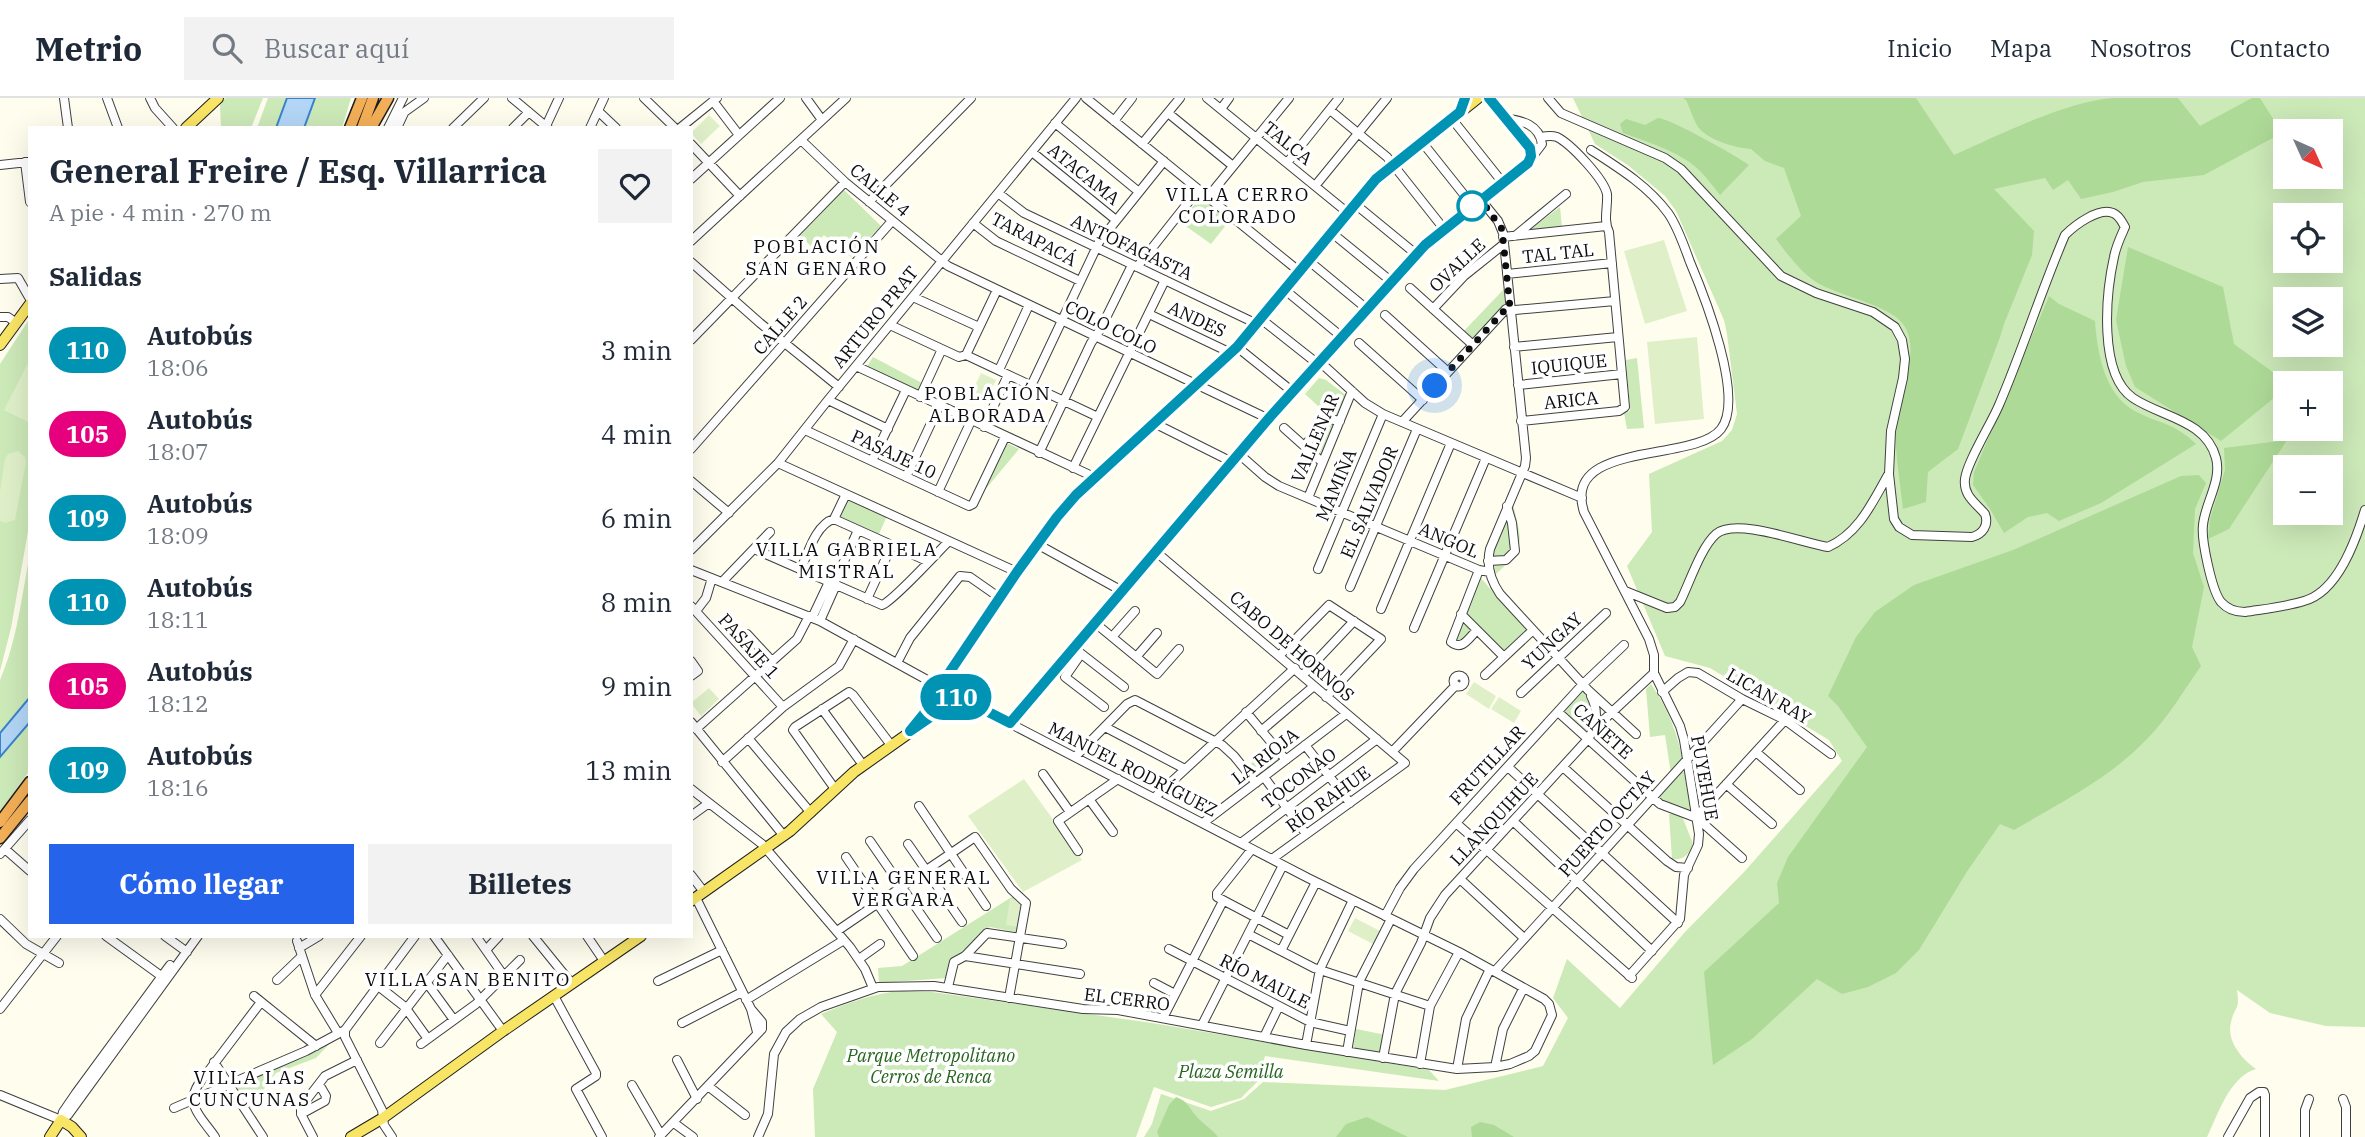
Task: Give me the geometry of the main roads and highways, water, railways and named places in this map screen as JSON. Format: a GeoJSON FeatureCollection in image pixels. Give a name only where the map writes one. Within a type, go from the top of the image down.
{"type":"FeatureCollection","features":[{"type":"Feature","properties":{"kind":"highway"},"geometry":{"type":"LineString","coordinates":[[352,126],[360,98]]}},
{"type":"Feature","properties":{"kind":"highway"},"geometry":{"type":"LineString","coordinates":[[363,126],[373,98]]}},
{"type":"Feature","properties":{"kind":"highway"},"geometry":{"type":"LineString","coordinates":[[372,126],[388,98]]}},
{"type":"Feature","properties":{"kind":"highway"},"geometry":{"type":"LineString","coordinates":[[0,822],[28,785]]}},
{"type":"Feature","properties":{"kind":"highway"},"geometry":{"type":"LineString","coordinates":[[0,838],[28,803]]}},
{"type":"Feature","properties":{"kind":"main road"},"geometry":{"type":"LineString","coordinates":[[188,126],[218,98]]}},
{"type":"Feature","properties":{"kind":"main road"},"geometry":{"type":"LineString","coordinates":[[1456,116],[1465,98]]}},
{"type":"Feature","properties":{"kind":"main road"},"geometry":{"type":"LineString","coordinates":[[697,897],[784,836],[863,765],[910,731],[1017,572],[1066,506],[1094,477],[1234,350],[1376,179],[1478,98]]}},
{"type":"Feature","properties":{"kind":"main road"},"geometry":{"type":"LineString","coordinates":[[0,345],[28,305]]}},
{"type":"Feature","properties":{"kind":"main road","name":"MANUEL RODRÍGUEZ"},"geometry":{"type":"LineString","coordinates":[[910,731],[957,696],[940,687]]}},
{"type":"Feature","properties":{"kind":"main road"},"geometry":{"type":"LineString","coordinates":[[351,1137],[383,1118],[638,938]]}},
{"type":"Feature","properties":{"kind":"main road"},"geometry":{"type":"LineString","coordinates":[[50,1137],[61,1120],[81,1137]]}},
{"type":"Feature","properties":{"kind":"water"},"geometry":{"type":"Polygon","coordinates":[[[287,98],[315,98],[305,126],[277,126],[287,98]]]}},
{"type":"Feature","properties":{"kind":"water"},"geometry":{"type":"Polygon","coordinates":[[[28,699],[28,724],[0,757],[0,733],[28,699]]]}},
{"type":"Feature","properties":{"kind":"district","name":"VILLA CERRO COLORADO"},"geometry":{"type":"Point","coordinates":[1238,205]}},
{"type":"Feature","properties":{"kind":"district","name":"POBLACIÓN SAN GENARO"},"geometry":{"type":"Point","coordinates":[817,257]}},
{"type":"Feature","properties":{"kind":"district","name":"POBLACIÓN ALBORADA"},"geometry":{"type":"Point","coordinates":[988,404]}},
{"type":"Feature","properties":{"kind":"district","name":"VILLA GABRIELA MISTRAL"},"geometry":{"type":"Point","coordinates":[847,560]}},
{"type":"Feature","properties":{"kind":"district","name":"VILLA GENERAL VERGARA"},"geometry":{"type":"Point","coordinates":[904,888]}},
{"type":"Feature","properties":{"kind":"district","name":"VILLA SAN BENITO"},"geometry":{"type":"Point","coordinates":[468,979]}},
{"type":"Feature","properties":{"kind":"district","name":"VILLA LAS CUNCUNAS"},"geometry":{"type":"Point","coordinates":[250,1088]}},
{"type":"Feature","properties":{"kind":"park label","name":"Parque Metropolitano Cerros de Renca"},"geometry":{"type":"Point","coordinates":[931,1065]}},
{"type":"Feature","properties":{"kind":"park label","name":"Plaza Semilla"},"geometry":{"type":"Point","coordinates":[1231,1071]}}]}
